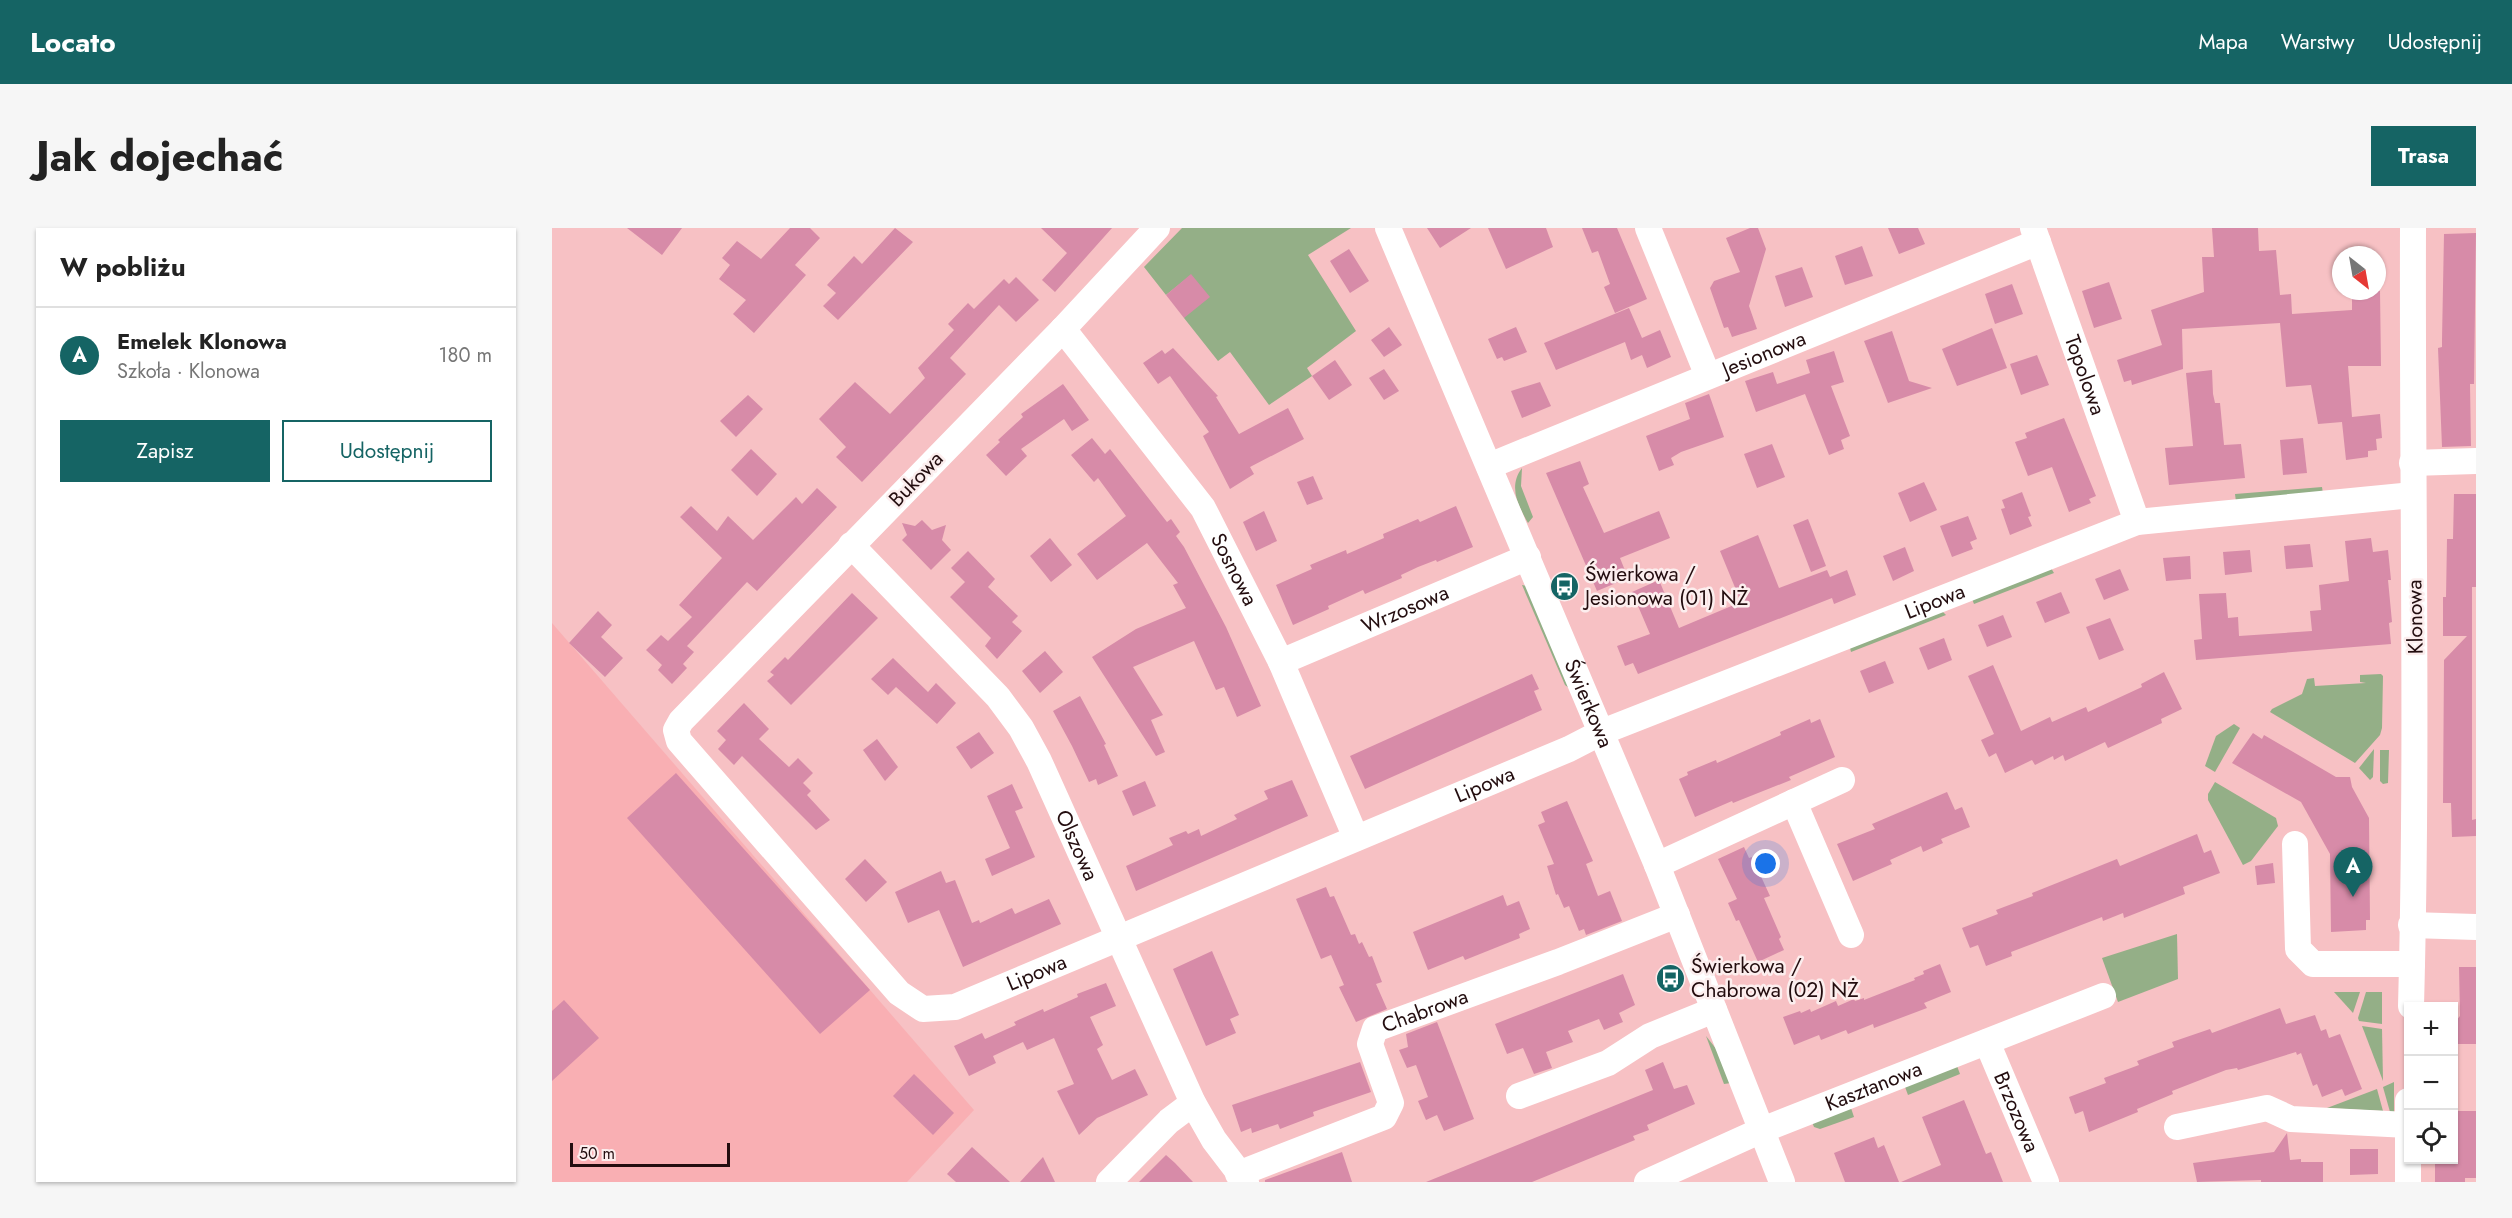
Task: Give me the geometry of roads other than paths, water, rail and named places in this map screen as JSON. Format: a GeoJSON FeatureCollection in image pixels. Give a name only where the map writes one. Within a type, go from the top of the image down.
{"type":"FeatureCollection","features":[{"type":"Feature","properties":{"kind":"street","name":"Bukowa"},"geometry":{"type":"LineString","coordinates":[[676,730],[681,721],[1063,329],[1157,228]]}},
{"type":"Feature","properties":{"kind":"street","name":"Świerkowa"},"geometry":{"type":"LineString","coordinates":[[1388,228],[1657,865],[1782,1182]]}},
{"type":"Feature","properties":{"kind":"street"},"geometry":{"type":"LineString","coordinates":[[1648,228],[1708,376]]}},
{"type":"Feature","properties":{"kind":"street","name":"Klonowa"},"geometry":{"type":"LineString","coordinates":[[2411,1002],[2416,660],[2412,463],[2413,228]]}},
{"type":"Feature","properties":{"kind":"street","name":"Jesionowa"},"geometry":{"type":"LineString","coordinates":[[1489,466],[1708,376],[2036,235]]}},
{"type":"Feature","properties":{"kind":"street","name":"Topolowa"},"geometry":{"type":"LineString","coordinates":[[2036,235],[2137,522]]}},
{"type":"Feature","properties":{"kind":"street","name":"Sosnowa"},"geometry":{"type":"LineString","coordinates":[[1063,329],[1203,508],[1281,662],[1356,838]]}},
{"type":"Feature","properties":{"kind":"street"},"geometry":{"type":"LineString","coordinates":[[2412,463],[2476,461]]}},
{"type":"Feature","properties":{"kind":"street","name":"Lipowa"},"geometry":{"type":"LineString","coordinates":[[676,730],[679,741],[899,993],[923,1009],[955,1007],[1569,749],[1602,732],[2137,522],[2413,495]]}},
{"type":"Feature","properties":{"kind":"street","name":"Olszowa"},"geometry":{"type":"LineString","coordinates":[[851,545],[998,697],[1021,728],[1039,761],[1193,1103],[1214,1140],[1242,1178]]}},
{"type":"Feature","properties":{"kind":"street","name":"Wrzosowa"},"geometry":{"type":"LineString","coordinates":[[1281,662],[1528,557]]}},
{"type":"Feature","properties":{"kind":"street"},"geometry":{"type":"LineString","coordinates":[[1657,865],[1842,780]]}},
{"type":"Feature","properties":{"kind":"street"},"geometry":{"type":"LineString","coordinates":[[1794,802],[1851,935]]}},
{"type":"Feature","properties":{"kind":"street"},"geometry":{"type":"LineString","coordinates":[[2295,844],[2298,949],[2313,963],[2412,964]]}},
{"type":"Feature","properties":{"kind":"street","name":"Chabrowa"},"geometry":{"type":"LineString","coordinates":[[1242,1178],[1384,1118],[1391,1103],[1370,1044],[1376,1029],[1558,962],[1677,915]]}},
{"type":"Feature","properties":{"kind":"street"},"geometry":{"type":"LineString","coordinates":[[2411,925],[2476,927]]}},
{"type":"Feature","properties":{"kind":"street","name":"Kasztanowa"},"geometry":{"type":"LineString","coordinates":[[1647,1182],[1762,1130],[2103,996]]}},
{"type":"Feature","properties":{"kind":"street"},"geometry":{"type":"LineString","coordinates":[[1519,1096],[1608,1064],[1650,1036],[1714,1010]]}},
{"type":"Feature","properties":{"kind":"street","name":"Brzozowa"},"geometry":{"type":"LineString","coordinates":[[1988,1042],[2046,1182]]}},
{"type":"Feature","properties":{"kind":"street"},"geometry":{"type":"LineString","coordinates":[[1109,1182],[1169,1121],[1193,1103]]}},
{"type":"Feature","properties":{"kind":"street"},"geometry":{"type":"LineString","coordinates":[[2177,1127],[2267,1108],[2291,1119],[2404,1125]]}},
{"type":"Feature","properties":{"kind":"street"},"geometry":{"type":"LineString","coordinates":[[2408,1164],[2408,1182]]}},
{"type":"Feature","properties":{"kind":"place","name":"Świerkowa / Jesionowa (01) NŻ"},"geometry":{"type":"Point","coordinates":[1564,586]}},
{"type":"Feature","properties":{"kind":"place","name":"Emelek Klonowa"},"geometry":{"type":"Point","coordinates":[2353,897]}},
{"type":"Feature","properties":{"kind":"place","name":"Świerkowa / Chabrowa (02) NŻ"},"geometry":{"type":"Point","coordinates":[1670,978]}}]}
